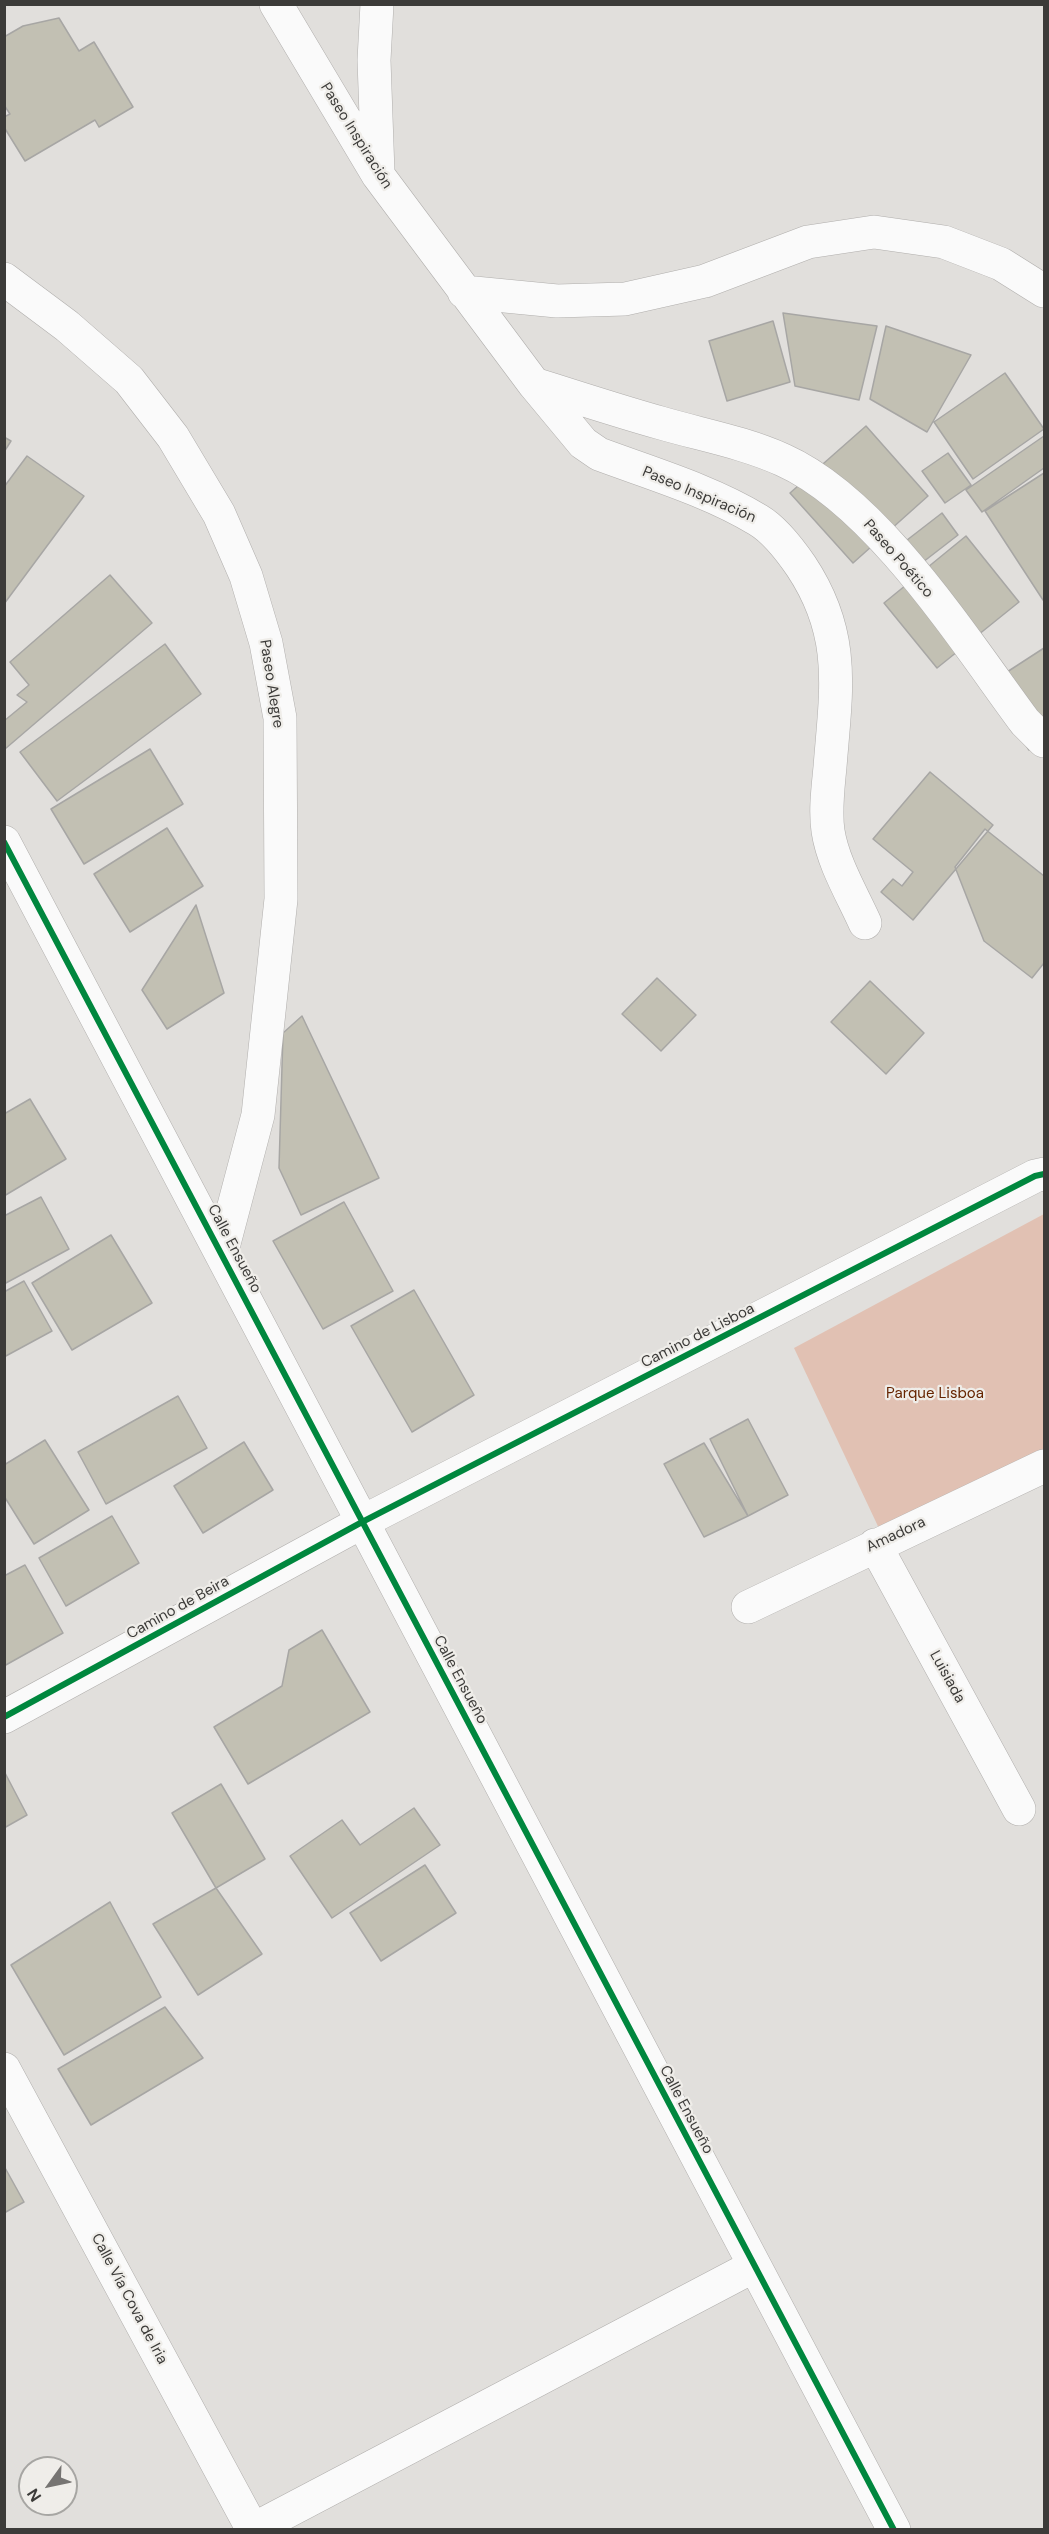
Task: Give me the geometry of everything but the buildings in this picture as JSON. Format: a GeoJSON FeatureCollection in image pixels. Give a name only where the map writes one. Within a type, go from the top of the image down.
{"type":"FeatureCollection","features":[{"type":"Feature","properties":{"kind":"street","name":"Paseo Inspiración"},"geometry":{"type":"LineString","coordinates":[[276,4],[378,175],[534,384],[583,443],[599,454],[721,501],[760,520],[790,551],[816,588],[829,626],[837,674],[827,807],[828,831],[834,853],[865,923]]}},
{"type":"Feature","properties":{"kind":"street"},"geometry":{"type":"LineString","coordinates":[[377,4],[374,60],[378,175]]}},
{"type":"Feature","properties":{"kind":"street"},"geometry":{"type":"LineString","coordinates":[[464,292],[557,301],[625,299],[705,281],[808,242],[874,232],[944,242],[1001,264],[1044,291]]}},
{"type":"Feature","properties":{"kind":"street","name":"Paseo Alegre"},"geometry":{"type":"LineString","coordinates":[[4,279],[67,326],[129,380],[173,436],[219,514],[246,576],[266,643],[279,718],[281,899],[258,1115],[222,1251]]}},
{"type":"Feature","properties":{"kind":"street","name":"Paseo Poético"},"geometry":{"type":"LineString","coordinates":[[534,384],[663,424],[736,442],[785,460],[825,485],[873,527],[895,552],[924,586],[1025,722],[1044,741]]}},
{"type":"Feature","properties":{"kind":"street","name":"Calle Ensueño"},"geometry":{"type":"LineString","coordinates":[[4,842],[222,1251],[894,2529]]}},
{"type":"Feature","properties":{"kind":"street","name":"Camino de Lisboa"},"geometry":{"type":"LineString","coordinates":[[364,1521],[1041,1180]]}},
{"type":"Feature","properties":{"kind":"street","name":"Amadora"},"geometry":{"type":"LineString","coordinates":[[748,1607],[1044,1466]]}},
{"type":"Feature","properties":{"kind":"street","name":"Camino de Beira"},"geometry":{"type":"LineString","coordinates":[[4,1717],[364,1521]]}},
{"type":"Feature","properties":{"kind":"street","name":"Luisiada"},"geometry":{"type":"LineString","coordinates":[[875,1545],[1019,1809]]}},
{"type":"Feature","properties":{"kind":"street","name":"Calle Vía Cova de Iria"},"geometry":{"type":"LineString","coordinates":[[4,2069],[253,2529]]}},
{"type":"Feature","properties":{"kind":"street"},"geometry":{"type":"LineString","coordinates":[[253,2529],[754,2266]]}},
{"type":"Feature","properties":{"kind":"green space","name":"Parque Lisboa"},"geometry":{"type":"Polygon","coordinates":[[[1044,1214],[1044,1459],[884,1539],[794,1348],[1044,1214]]]}},
{"type":"Feature","properties":{"kind":"cycle path"},"geometry":{"type":"LineString","coordinates":[[4,842],[894,2530]]}},
{"type":"Feature","properties":{"kind":"cycle path"},"geometry":{"type":"LineString","coordinates":[[4,1717],[364,1521],[1035,1176],[1044,1174]]}}]}
